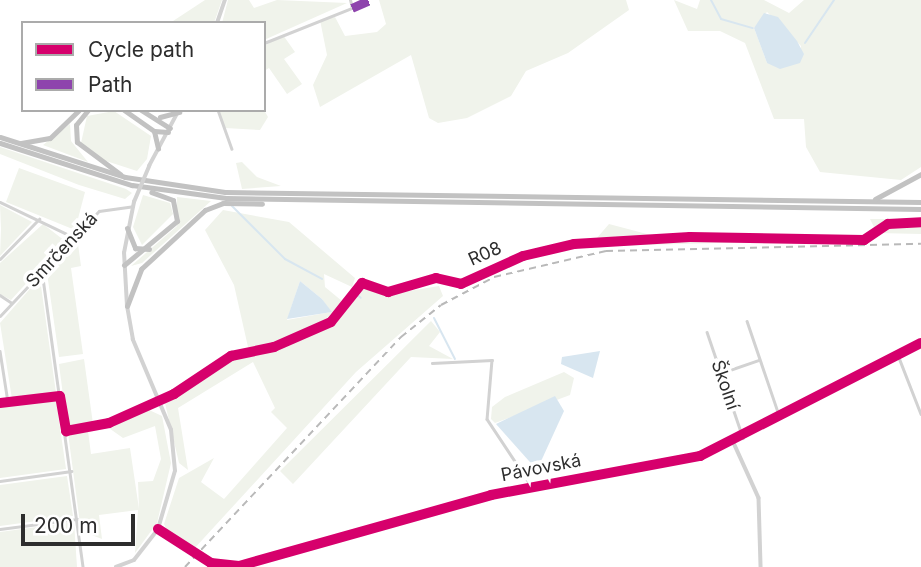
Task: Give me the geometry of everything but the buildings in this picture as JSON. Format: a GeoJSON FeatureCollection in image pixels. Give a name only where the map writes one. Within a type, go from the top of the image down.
{"type":"FeatureCollection","features":[{"type":"Feature","properties":{"kind":"highway"},"geometry":{"type":"LineString","coordinates":[[15,142],[50,138],[77,112]]}},
{"type":"Feature","properties":{"kind":"highway"},"geometry":{"type":"LineString","coordinates":[[86,112],[76,125],[76,142],[125,177]]}},
{"type":"Feature","properties":{"kind":"highway"},"geometry":{"type":"LineString","coordinates":[[127,112],[154,131],[169,130]]}},
{"type":"Feature","properties":{"kind":"highway"},"geometry":{"type":"LineString","coordinates":[[146,112],[160,117],[169,130]]}},
{"type":"Feature","properties":{"kind":"highway"},"geometry":{"type":"LineString","coordinates":[[160,117],[176,112]]}},
{"type":"Feature","properties":{"kind":"highway"},"geometry":{"type":"LineString","coordinates":[[154,131],[158,149]]}},
{"type":"Feature","properties":{"kind":"highway"},"geometry":{"type":"LineString","coordinates":[[0,137],[125,177],[226,198],[921,202]]}},
{"type":"Feature","properties":{"kind":"highway"},"geometry":{"type":"LineString","coordinates":[[0,143],[176,204],[177,222],[149,249],[124,265]]}},
{"type":"Feature","properties":{"kind":"highway"},"geometry":{"type":"LineString","coordinates":[[858,201],[890,194],[921,174]]}},
{"type":"Feature","properties":{"kind":"highway"},"geometry":{"type":"LineString","coordinates":[[102,177],[226,198],[319,202],[921,209]]}},
{"type":"Feature","properties":{"kind":"highway"},"geometry":{"type":"LineString","coordinates":[[127,306],[141,269],[205,210],[226,198]]}},
{"type":"Feature","properties":{"kind":"highway"},"geometry":{"type":"LineString","coordinates":[[127,228],[135,248],[149,249]]}},
{"type":"Feature","properties":{"kind":"highway"},"geometry":{"type":"LineString","coordinates":[[124,265],[141,269]]}},
{"type":"Feature","properties":{"kind":"street"},"geometry":{"type":"LineString","coordinates":[[218,21],[225,0]]}},
{"type":"Feature","properties":{"kind":"street"},"geometry":{"type":"LineString","coordinates":[[266,42],[352,8],[350,0]]}},
{"type":"Feature","properties":{"kind":"street"},"geometry":{"type":"LineString","coordinates":[[116,567],[134,560],[158,529],[174,471],[174,443],[127,306],[124,265],[127,228],[134,204],[149,166],[178,112]]}},
{"type":"Feature","properties":{"kind":"street"},"geometry":{"type":"LineString","coordinates":[[219,112],[232,149]]}},
{"type":"Feature","properties":{"kind":"street"},"geometry":{"type":"LineString","coordinates":[[0,202],[40,219],[74,238]]}},
{"type":"Feature","properties":{"kind":"street","name":"Smrčenská"},"geometry":{"type":"LineString","coordinates":[[0,316],[106,205],[134,204]]}},
{"type":"Feature","properties":{"kind":"street"},"geometry":{"type":"LineString","coordinates":[[0,259],[40,219]]}},
{"type":"Feature","properties":{"kind":"street"},"geometry":{"type":"LineString","coordinates":[[42,271],[83,567]]}},
{"type":"Feature","properties":{"kind":"street"},"geometry":{"type":"LineString","coordinates":[[0,295],[12,303]]}},
{"type":"Feature","properties":{"kind":"street"},"geometry":{"type":"LineString","coordinates":[[747,321],[780,418]]}},
{"type":"Feature","properties":{"kind":"street","name":"Školní"},"geometry":{"type":"LineString","coordinates":[[707,332],[743,438]]}},
{"type":"Feature","properties":{"kind":"street","name":"Pávovská"},"geometry":{"type":"LineString","coordinates":[[158,529],[211,562],[255,563],[532,487],[700,456],[734,443],[921,343]]}},
{"type":"Feature","properties":{"kind":"street"},"geometry":{"type":"LineString","coordinates":[[0,351],[8,402]]}},
{"type":"Feature","properties":{"kind":"street"},"geometry":{"type":"LineString","coordinates":[[898,355],[921,414]]}},
{"type":"Feature","properties":{"kind":"street"},"geometry":{"type":"LineString","coordinates":[[721,373],[759,359]]}},
{"type":"Feature","properties":{"kind":"street"},"geometry":{"type":"LineString","coordinates":[[432,363],[492,360],[487,419],[532,487]]}},
{"type":"Feature","properties":{"kind":"street"},"geometry":{"type":"LineString","coordinates":[[0,403],[60,396]]}},
{"type":"Feature","properties":{"kind":"street"},"geometry":{"type":"LineString","coordinates":[[734,443],[759,498],[761,567]]}},
{"type":"Feature","properties":{"kind":"street"},"geometry":{"type":"LineString","coordinates":[[0,481],[71,471]]}},
{"type":"Feature","properties":{"kind":"street"},"geometry":{"type":"LineString","coordinates":[[0,529],[77,519]]}},
{"type":"Feature","properties":{"kind":"shaded area"},"geometry":{"type":"Polygon","coordinates":[[[205,0],[222,0],[215,21],[173,21],[205,0]]]}},
{"type":"Feature","properties":{"kind":"shaded area"},"geometry":{"type":"Polygon","coordinates":[[[228,0],[249,0],[254,8],[277,0],[347,3],[266,39],[266,21],[223,21],[228,0]]]}},
{"type":"Feature","properties":{"kind":"shaded area"},"geometry":{"type":"Polygon","coordinates":[[[379,0],[626,0],[629,10],[568,53],[526,71],[511,96],[467,118],[438,123],[429,118],[411,55],[320,107],[313,85],[327,55],[320,20],[335,17],[345,36],[377,32],[386,24],[379,0]]]}},
{"type":"Feature","properties":{"kind":"shaded area"},"geometry":{"type":"Polygon","coordinates":[[[674,0],[697,9],[700,0],[764,0],[789,13],[804,0],[921,0],[921,167],[901,180],[820,172],[806,147],[804,119],[774,119],[745,43],[720,31],[688,31],[674,0]],[[767,12],[754,28],[767,63],[800,63],[801,46],[767,12]]]}},
{"type":"Feature","properties":{"kind":"shaded area"},"geometry":{"type":"Polygon","coordinates":[[[764,13],[778,17],[797,41],[804,54],[800,63],[780,69],[767,63],[754,28],[764,13]]]}},
{"type":"Feature","properties":{"kind":"shaded area"},"geometry":{"type":"Polygon","coordinates":[[[283,35],[295,52],[284,59],[302,84],[287,94],[269,68],[266,70],[266,45],[283,35]]]}},
{"type":"Feature","properties":{"kind":"shaded area"},"geometry":{"type":"Polygon","coordinates":[[[115,112],[151,136],[147,159],[137,171],[103,160],[81,143],[87,116],[115,112]]]}},
{"type":"Feature","properties":{"kind":"shaded area"},"geometry":{"type":"Polygon","coordinates":[[[220,112],[265,112],[268,117],[260,130],[225,128],[220,112]]]}},
{"type":"Feature","properties":{"kind":"shaded area"},"geometry":{"type":"Polygon","coordinates":[[[70,124],[71,141],[88,162],[43,145],[70,124]]]}},
{"type":"Feature","properties":{"kind":"shaded area"},"geometry":{"type":"Polygon","coordinates":[[[0,147],[132,193],[125,199],[79,185],[0,154],[0,147]]]}},
{"type":"Feature","properties":{"kind":"shaded area"},"geometry":{"type":"Polygon","coordinates":[[[242,162],[257,177],[281,186],[242,189],[236,163],[242,162]]]}},
{"type":"Feature","properties":{"kind":"shaded area"},"geometry":{"type":"Polygon","coordinates":[[[19,168],[85,192],[75,230],[6,202],[19,168]]]}},
{"type":"Feature","properties":{"kind":"shaded area"},"geometry":{"type":"Polygon","coordinates":[[[143,195],[170,203],[173,214],[142,245],[133,227],[143,195]]]}},
{"type":"Feature","properties":{"kind":"shaded area"},"geometry":{"type":"Polygon","coordinates":[[[177,197],[211,201],[142,263],[131,266],[177,226],[177,197]]]}},
{"type":"Feature","properties":{"kind":"shaded area"},"geometry":{"type":"Polygon","coordinates":[[[0,205],[32,222],[0,256],[1,229],[0,205]]]}},
{"type":"Feature","properties":{"kind":"shaded area"},"geometry":{"type":"Polygon","coordinates":[[[223,210],[289,222],[355,278],[352,287],[324,274],[325,287],[342,301],[335,318],[272,346],[248,347],[234,285],[205,230],[223,210]],[[300,281],[287,320],[331,312],[322,299],[300,281]]]}},
{"type":"Feature","properties":{"kind":"shaded area"},"geometry":{"type":"Polygon","coordinates":[[[870,219],[921,219],[921,234],[877,233],[870,219]]]}},
{"type":"Feature","properties":{"kind":"shaded area"},"geometry":{"type":"Polygon","coordinates":[[[43,224],[65,241],[11,300],[0,294],[0,263],[43,224]]]}},
{"type":"Feature","properties":{"kind":"shaded area"},"geometry":{"type":"Polygon","coordinates":[[[609,224],[662,238],[829,240],[608,246],[596,239],[609,224]]]}},
{"type":"Feature","properties":{"kind":"shaded area"},"geometry":{"type":"Polygon","coordinates":[[[72,244],[78,244],[81,266],[71,268],[83,354],[59,357],[47,273],[72,244]]]}},
{"type":"Feature","properties":{"kind":"shaded area"},"geometry":{"type":"Polygon","coordinates":[[[300,281],[322,299],[332,312],[287,319],[300,281]]]}},
{"type":"Feature","properties":{"kind":"shaded area"},"geometry":{"type":"Polygon","coordinates":[[[35,283],[41,286],[56,393],[12,399],[0,323],[35,283]]]}},
{"type":"Feature","properties":{"kind":"shaded area"},"geometry":{"type":"Polygon","coordinates":[[[439,286],[443,296],[356,372],[193,550],[168,533],[164,524],[179,478],[214,458],[201,482],[224,499],[287,428],[271,412],[275,408],[253,362],[178,408],[188,470],[179,463],[165,403],[227,358],[318,331],[362,289],[391,294],[439,286]]]}},
{"type":"Feature","properties":{"kind":"shaded area"},"geometry":{"type":"Polygon","coordinates":[[[431,321],[440,332],[429,346],[453,359],[411,357],[293,484],[280,471],[431,321]]]}},
{"type":"Feature","properties":{"kind":"shaded area"},"geometry":{"type":"Polygon","coordinates":[[[600,351],[593,378],[561,364],[562,357],[600,351]]]}},
{"type":"Feature","properties":{"kind":"shaded area"},"geometry":{"type":"Polygon","coordinates":[[[84,359],[93,424],[67,427],[59,364],[84,359]]]}},
{"type":"Feature","properties":{"kind":"shaded area"},"geometry":{"type":"Polygon","coordinates":[[[564,372],[574,378],[570,395],[495,423],[491,419],[492,407],[505,397],[564,372]]]}},
{"type":"Feature","properties":{"kind":"shaded area"},"geometry":{"type":"Polygon","coordinates":[[[555,396],[564,411],[537,470],[496,424],[555,396]]]}},
{"type":"Feature","properties":{"kind":"shaded area"},"geometry":{"type":"Polygon","coordinates":[[[56,400],[66,469],[0,478],[0,406],[56,400]]]}},
{"type":"Feature","properties":{"kind":"shaded area"},"geometry":{"type":"Polygon","coordinates":[[[147,409],[162,416],[171,463],[157,523],[135,553],[138,510],[99,515],[102,539],[81,531],[68,433],[88,431],[91,454],[130,448],[139,509],[138,482],[153,481],[161,459],[155,426],[123,438],[106,426],[147,409]]]}},
{"type":"Feature","properties":{"kind":"shaded area"},"geometry":{"type":"Polygon","coordinates":[[[67,476],[73,516],[0,526],[0,485],[67,476]]]}},
{"type":"Feature","properties":{"kind":"shaded area"},"geometry":{"type":"Polygon","coordinates":[[[74,522],[77,567],[0,567],[0,532],[74,522]]]}},
{"type":"Feature","properties":{"kind":"waterway"},"geometry":{"type":"LineString","coordinates":[[711,0],[721,19],[753,28]]}},
{"type":"Feature","properties":{"kind":"waterway"},"geometry":{"type":"LineString","coordinates":[[805,43],[834,0]]}},
{"type":"Feature","properties":{"kind":"waterway"},"geometry":{"type":"LineString","coordinates":[[232,206],[285,259],[322,279]]}},
{"type":"Feature","properties":{"kind":"waterway"},"geometry":{"type":"LineString","coordinates":[[356,294],[361,298]]}},
{"type":"Feature","properties":{"kind":"waterway"},"geometry":{"type":"LineString","coordinates":[[434,318],[455,359]]}},
{"type":"Feature","properties":{"kind":"railway"},"geometry":{"type":"LineString","coordinates":[[185,567],[401,337],[441,305],[494,277],[606,251],[921,244]]}},
{"type":"Feature","properties":{"kind":"marked path"},"geometry":{"type":"LineString","coordinates":[[352,8],[370,0]]}},
{"type":"Feature","properties":{"kind":"cycle path","name":"R08"},"geometry":{"type":"LineString","coordinates":[[0,403],[60,396],[66,431],[109,423],[174,394],[231,356],[274,347],[331,322],[362,283],[388,292],[436,278],[461,284],[523,256],[574,244],[690,237],[864,240],[888,224],[921,222]]}},
{"type":"Feature","properties":{"kind":"cycle path"},"geometry":{"type":"LineString","coordinates":[[158,529],[211,563],[239,566],[491,495],[700,456],[921,343]]}}]}
